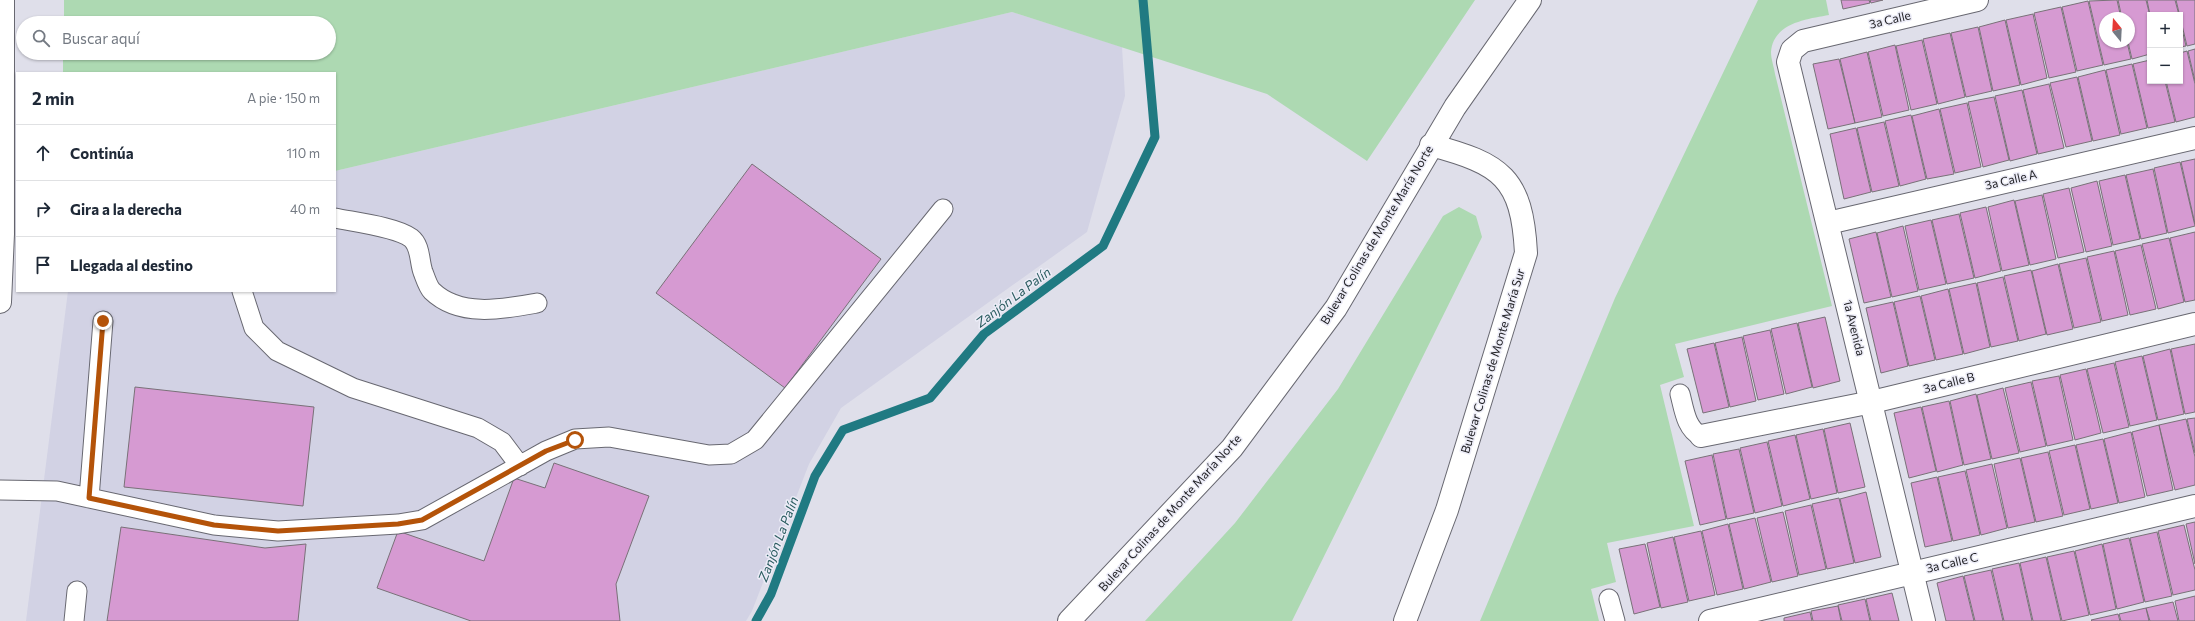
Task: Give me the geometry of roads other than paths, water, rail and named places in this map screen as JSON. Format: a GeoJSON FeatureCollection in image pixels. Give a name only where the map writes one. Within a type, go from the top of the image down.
{"type":"FeatureCollection","features":[{"type":"Feature","properties":{"kind":"main road"},"geometry":{"type":"LineString","coordinates":[[0,302],[3,234],[3,0]]}},
{"type":"Feature","properties":{"kind":"main road","name":"Bulevar Colinas de Monte María Norte"},"geometry":{"type":"LineString","coordinates":[[1069,621],[1232,448],[1336,308],[1431,145],[1455,107],[1530,0]]}},
{"type":"Feature","properties":{"kind":"main road","name":"3a Calle"},"geometry":{"type":"LineString","coordinates":[[1803,41],[1977,0]]}},
{"type":"Feature","properties":{"kind":"main road","name":"1a Avenida"},"geometry":{"type":"LineString","coordinates":[[1803,41],[1792,50],[1788,62],[1872,402],[1924,621]]}},
{"type":"Feature","properties":{"kind":"main road","name":"3a Calle A"},"geometry":{"type":"LineString","coordinates":[[1828,223],[2195,138]]}},
{"type":"Feature","properties":{"kind":"main road","name":"Bulevar Colinas de Monte María Sur"},"geometry":{"type":"LineString","coordinates":[[1405,621],[1447,510],[1526,253],[1525,236],[1519,205],[1515,192],[1508,180],[1497,170],[1431,145]]}},
{"type":"Feature","properties":{"kind":"main road","name":"3a Calle B"},"geometry":{"type":"LineString","coordinates":[[1701,436],[1872,402],[2195,324]]}},
{"type":"Feature","properties":{"kind":"main road","name":"3a Calle C"},"geometry":{"type":"LineString","coordinates":[[1710,621],[2195,506]]}},
{"type":"Feature","properties":{"kind":"lane"},"geometry":{"type":"LineString","coordinates":[[0,490],[57,491],[214,525],[278,531],[398,524],[422,520],[546,451],[575,440],[609,437],[709,455],[731,454],[755,440],[943,209]]}},
{"type":"Feature","properties":{"kind":"lane"},"geometry":{"type":"LineString","coordinates":[[336,218],[402,232],[413,239],[419,251],[423,271],[431,291],[454,304],[493,311],[537,303]]}},
{"type":"Feature","properties":{"kind":"lane"},"geometry":{"type":"LineString","coordinates":[[242,292],[254,328],[277,351],[353,388],[478,428],[502,442],[520,466]]}},
{"type":"Feature","properties":{"kind":"lane"},"geometry":{"type":"LineString","coordinates":[[89,498],[103,321]]}},
{"type":"Feature","properties":{"kind":"lane"},"geometry":{"type":"LineString","coordinates":[[1680,394],[1688,423],[1695,434],[1701,436]]}},
{"type":"Feature","properties":{"kind":"lane"},"geometry":{"type":"LineString","coordinates":[[74,621],[77,591]]}},
{"type":"Feature","properties":{"kind":"lane"},"geometry":{"type":"LineString","coordinates":[[1609,599],[1616,621]]}},
{"type":"Feature","properties":{"kind":"waterway","name":"Zanjón La Palín"},"geometry":{"type":"LineString","coordinates":[[756,621],[771,594],[815,476],[843,430],[930,398],[984,334],[1103,246],[1155,137],[1143,0]]}}]}
